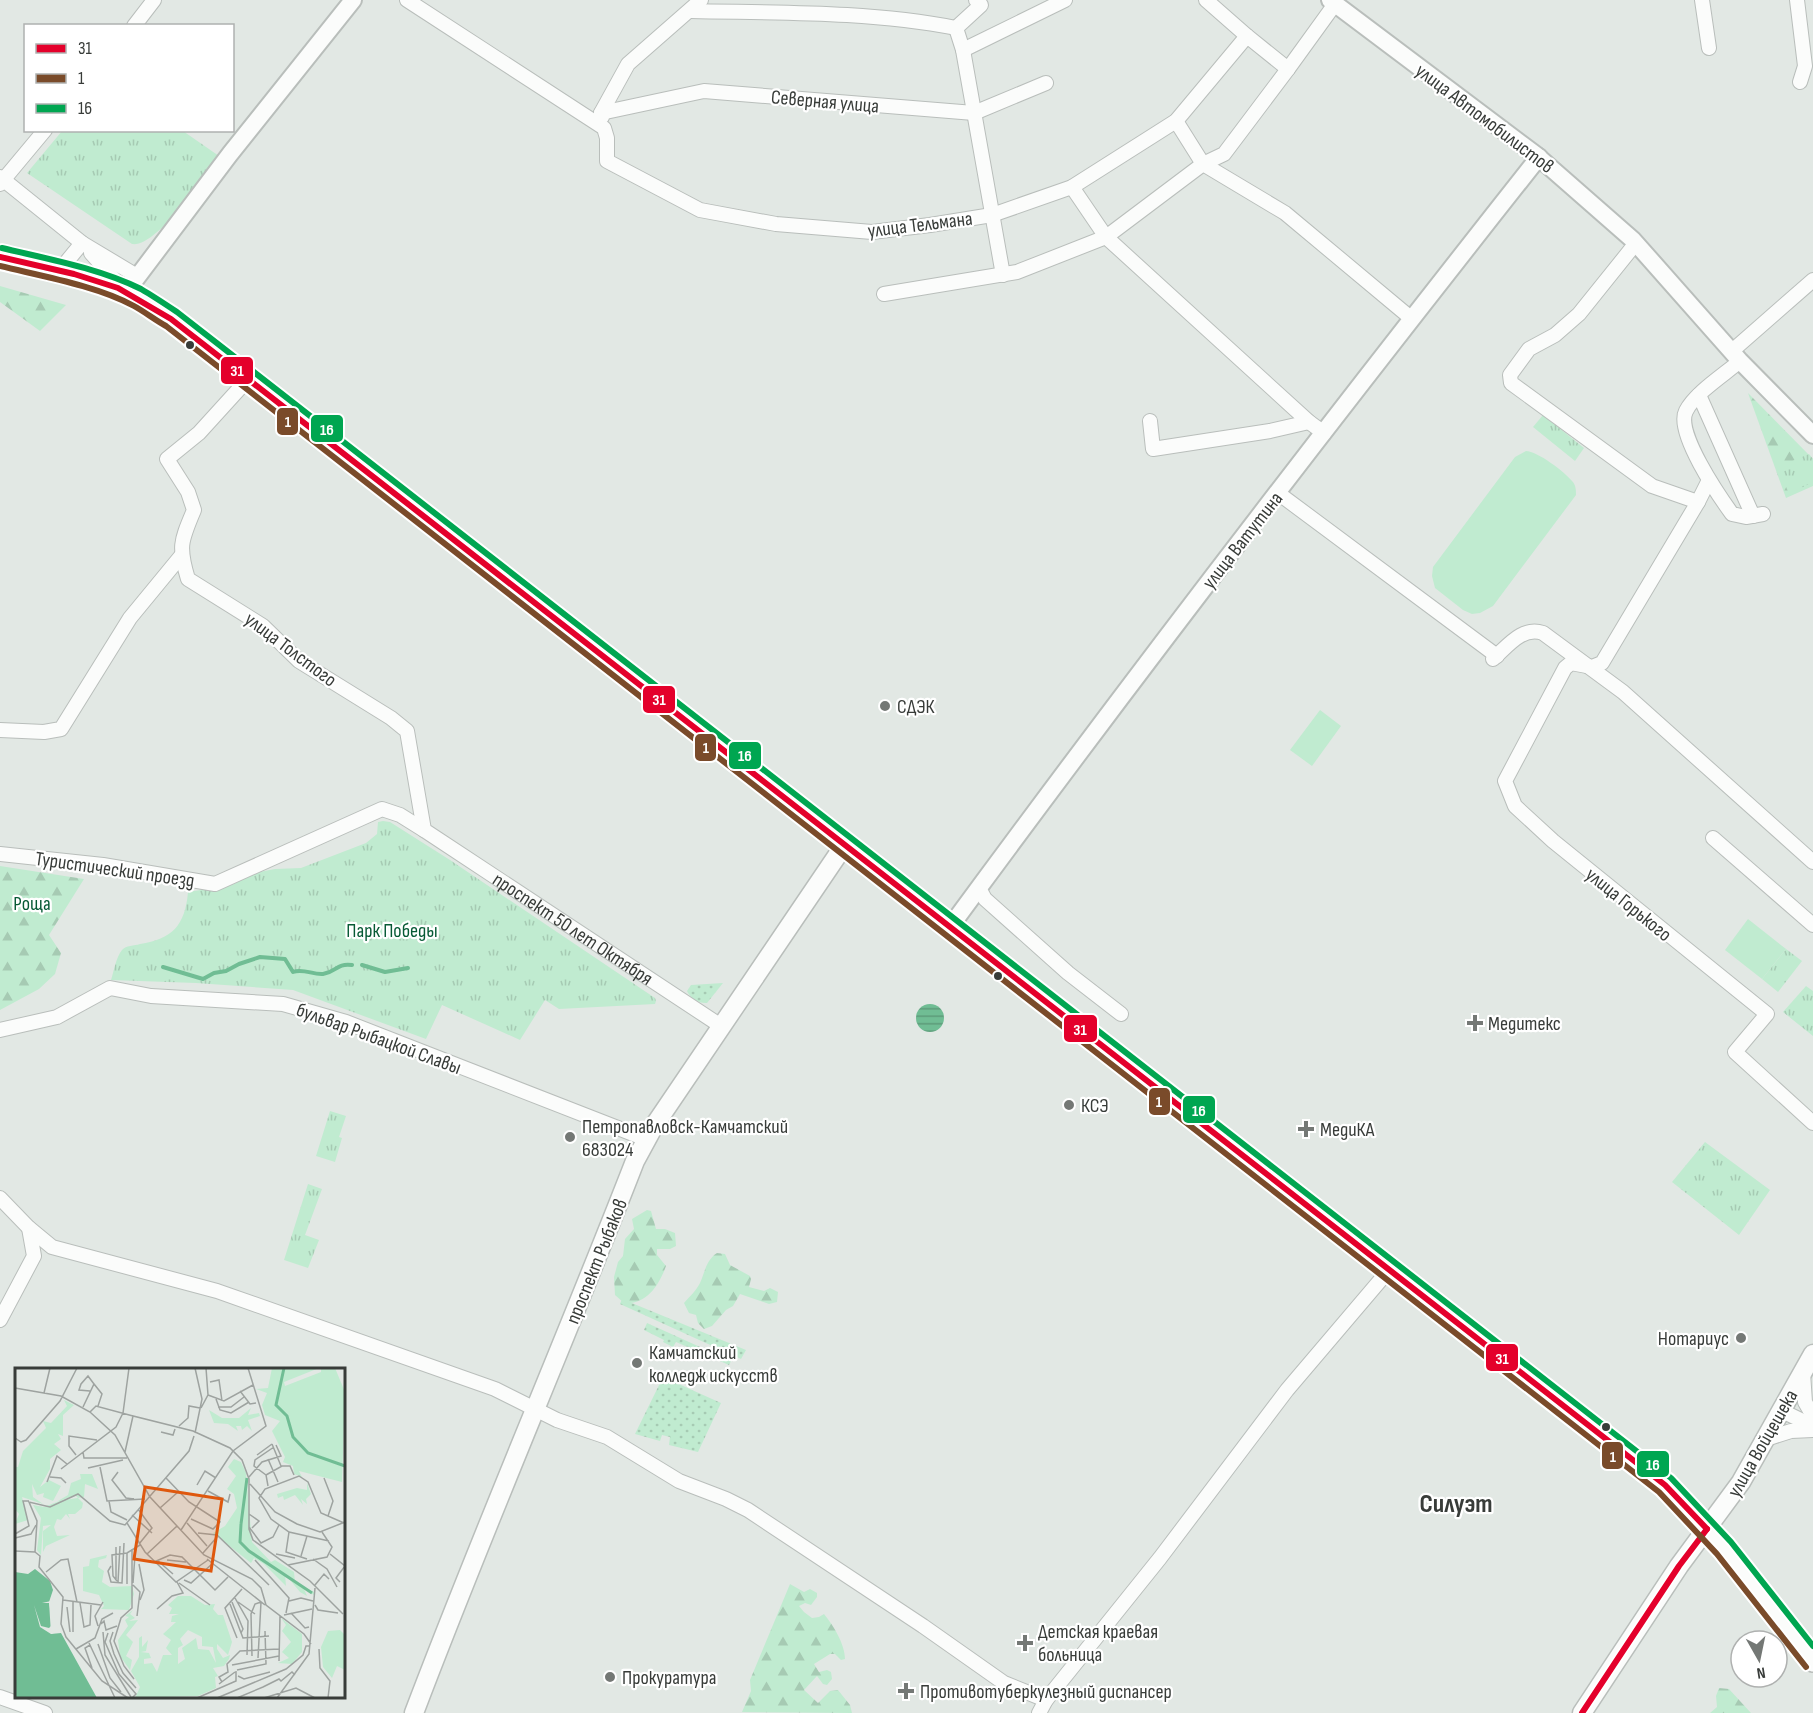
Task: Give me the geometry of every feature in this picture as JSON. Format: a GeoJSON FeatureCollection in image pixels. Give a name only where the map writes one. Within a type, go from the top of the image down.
{"type":"FeatureCollection","features":[{"type":"Feature","properties":{"kind":"main road"},"geometry":{"type":"LineString","coordinates":[[0,257],[59,271],[131,284],[171,318],[615,666],[1665,1485],[1744,1572],[1813,1661]]}},
{"type":"Feature","properties":{"kind":"main road","name":"проспект Рыбаков"},"geometry":{"type":"LineString","coordinates":[[414,1713],[448,1622],[635,1161],[646,1139],[845,844]]}},
{"type":"Feature","properties":{"kind":"main road","name":"улица Войцешека"},"geometry":{"type":"LineString","coordinates":[[1582,1713],[1674,1573],[1735,1491],[1813,1354]]}},
{"type":"Feature","properties":{"kind":"street"},"geometry":{"type":"LineString","coordinates":[[136,24],[154,0]]}},
{"type":"Feature","properties":{"kind":"street"},"geometry":{"type":"LineString","coordinates":[[43,132],[1,180],[131,284],[230,154],[353,0]]}},
{"type":"Feature","properties":{"kind":"street"},"geometry":{"type":"LineString","coordinates":[[406,0],[604,128]]}},
{"type":"Feature","properties":{"kind":"street"},"geometry":{"type":"LineString","coordinates":[[604,128],[601,112],[628,64],[656,37],[701,0]]}},
{"type":"Feature","properties":{"kind":"street"},"geometry":{"type":"LineString","coordinates":[[956,28],[981,4],[976,0]]}},
{"type":"Feature","properties":{"kind":"street"},"geometry":{"type":"LineString","coordinates":[[963,50],[1065,0]]}},
{"type":"Feature","properties":{"kind":"street"},"geometry":{"type":"LineString","coordinates":[[1206,0],[1288,69]]}},
{"type":"Feature","properties":{"kind":"street"},"geometry":{"type":"LineString","coordinates":[[1702,0],[1709,48]]}},
{"type":"Feature","properties":{"kind":"street"},"geometry":{"type":"LineString","coordinates":[[1797,0],[1805,66],[1800,82]]}},
{"type":"Feature","properties":{"kind":"street"},"geometry":{"type":"LineString","coordinates":[[884,294],[1017,272],[1106,237],[1203,164],[1224,154],[1288,69],[1332,2]]}},
{"type":"Feature","properties":{"kind":"street","name":"улица Автомобилистов"},"geometry":{"type":"LineString","coordinates":[[1332,2],[1539,158],[1636,243],[1736,356],[1813,435]]}},
{"type":"Feature","properties":{"kind":"street"},"geometry":{"type":"LineString","coordinates":[[691,10],[856,16],[920,21],[956,28]]}},
{"type":"Feature","properties":{"kind":"street"},"geometry":{"type":"LineString","coordinates":[[956,28],[963,50],[1003,275]]}},
{"type":"Feature","properties":{"kind":"street","name":"улица Тельмана"},"geometry":{"type":"LineString","coordinates":[[604,128],[607,138],[607,161],[700,210],[776,224],[872,232],[930,225],[992,215],[1072,186],[1176,121],[1247,36]]}},
{"type":"Feature","properties":{"kind":"street","name":"Северная улица"},"geometry":{"type":"LineString","coordinates":[[601,112],[704,91],[974,113],[1046,83]]}},
{"type":"Feature","properties":{"kind":"street"},"geometry":{"type":"LineString","coordinates":[[1176,121],[1203,164],[1285,213],[1412,319]]}},
{"type":"Feature","properties":{"kind":"street","name":"улица Ватутина"},"geometry":{"type":"LineString","coordinates":[[950,927],[1278,493],[1539,158]]}},
{"type":"Feature","properties":{"kind":"street"},"geometry":{"type":"LineString","coordinates":[[1072,186],[1106,237],[1324,434]]}},
{"type":"Feature","properties":{"kind":"street"},"geometry":{"type":"LineString","coordinates":[[59,271],[82,243]]}},
{"type":"Feature","properties":{"kind":"street"},"geometry":{"type":"LineString","coordinates":[[1636,243],[1579,314],[1555,335],[1529,349],[1510,375],[1511,383],[1652,486],[1698,502]]}},
{"type":"Feature","properties":{"kind":"street"},"geometry":{"type":"LineString","coordinates":[[1699,395],[1758,515],[1746,518],[1731,514],[1708,482],[1684,424],[1685,411],[1699,395],[1736,356],[1813,280]]}},
{"type":"Feature","properties":{"kind":"street"},"geometry":{"type":"LineString","coordinates":[[0,730],[44,732],[61,729],[130,618],[181,556],[183,536],[194,510],[188,492],[167,459],[199,433],[249,378]]}},
{"type":"Feature","properties":{"kind":"street"},"geometry":{"type":"LineString","coordinates":[[1150,421],[1153,449],[1270,431],[1309,422]]}},
{"type":"Feature","properties":{"kind":"street"},"geometry":{"type":"LineString","coordinates":[[1589,667],[1602,663],[1708,482]]}},
{"type":"Feature","properties":{"kind":"street"},"geometry":{"type":"LineString","coordinates":[[1278,493],[1495,657],[1521,634],[1528,631],[1543,633],[1631,700],[1813,862]]}},
{"type":"Feature","properties":{"kind":"street","name":"улица Толстого"},"geometry":{"type":"LineString","coordinates":[[181,556],[188,579],[263,626],[299,661],[391,718],[407,731],[424,830]]}},
{"type":"Feature","properties":{"kind":"street","name":"улица Горького"},"geometry":{"type":"LineString","coordinates":[[1589,667],[1571,663],[1565,668],[1510,771],[1505,781],[1515,806],[1553,841],[1767,1014],[1735,1052],[1813,1123]]}},
{"type":"Feature","properties":{"kind":"street","name":"проспект 50 лет Октября"},"geometry":{"type":"LineString","coordinates":[[229,877],[382,809],[400,815],[424,830],[493,878],[721,1026]]}},
{"type":"Feature","properties":{"kind":"street"},"geometry":{"type":"LineString","coordinates":[[1713,838],[1813,925]]}},
{"type":"Feature","properties":{"kind":"street","name":"Туристический проезд"},"geometry":{"type":"LineString","coordinates":[[0,854],[104,865],[215,884],[229,877]]}},
{"type":"Feature","properties":{"kind":"street"},"geometry":{"type":"LineString","coordinates":[[979,888],[985,899],[1068,973],[1122,1014]]}},
{"type":"Feature","properties":{"kind":"street","name":"бульвар Рыбацкой Славы"},"geometry":{"type":"LineString","coordinates":[[0,1030],[57,1017],[110,988],[151,996],[283,1004],[346,1022],[646,1139]]}},
{"type":"Feature","properties":{"kind":"street"},"geometry":{"type":"LineString","coordinates":[[0,1198],[29,1228],[52,1247],[227,1294],[495,1389],[557,1420],[607,1437],[679,1481],[748,1510],[923,1626],[1004,1683],[1046,1700]]}},
{"type":"Feature","properties":{"kind":"street"},"geometry":{"type":"LineString","coordinates":[[0,1320],[34,1256],[29,1228]]}},
{"type":"Feature","properties":{"kind":"street"},"geometry":{"type":"LineString","coordinates":[[1039,1713],[1046,1700],[1160,1558],[1287,1390],[1389,1270]]}},
{"type":"Feature","properties":{"kind":"street"},"geometry":{"type":"LineString","coordinates":[[1803,1373],[1805,1402],[1813,1416]]}},
{"type":"Feature","properties":{"kind":"street"},"geometry":{"type":"LineString","coordinates":[[1782,1411],[1813,1428]]}},
{"type":"Feature","properties":{"kind":"street"},"geometry":{"type":"LineString","coordinates":[[1766,1439],[1791,1431],[1813,1428]]}},
{"type":"Feature","properties":{"kind":"street"},"geometry":{"type":"LineString","coordinates":[[0,1697],[45,1713]]}},
{"type":"Feature","properties":{"kind":"green space"},"geometry":{"type":"Polygon","coordinates":[[[61,132],[184,132],[219,156],[167,223],[154,235],[142,242],[132,244],[27,173],[61,132]]]}},
{"type":"Feature","properties":{"kind":"green space"},"geometry":{"type":"Polygon","coordinates":[[[0,286],[66,305],[40,331],[0,302],[0,286]]]}},
{"type":"Feature","properties":{"kind":"green space"},"geometry":{"type":"Polygon","coordinates":[[[1748,393],[1813,459],[1813,486],[1786,498],[1748,393]]]}},
{"type":"Feature","properties":{"kind":"green space"},"geometry":{"type":"Polygon","coordinates":[[[1543,415],[1584,448],[1575,461],[1533,427],[1543,415]]]}},
{"type":"Feature","properties":{"kind":"green space"},"geometry":{"type":"Polygon","coordinates":[[[1526,451],[1544,458],[1568,477],[1574,484],[1576,495],[1493,606],[1480,613],[1472,614],[1463,610],[1435,588],[1432,576],[1433,567],[1515,457],[1526,451]]]}},
{"type":"Feature","properties":{"kind":"green space"},"geometry":{"type":"Polygon","coordinates":[[[1809,454],[1813,459],[1813,482],[1789,494],[1778,467],[1809,454]]]}},
{"type":"Feature","properties":{"kind":"green space"},"geometry":{"type":"Polygon","coordinates":[[[1320,710],[1341,726],[1312,766],[1290,750],[1320,710]]]}},
{"type":"Feature","properties":{"kind":"green space","name":"Парк Победы"},"geometry":{"type":"Polygon","coordinates":[[[378,822],[390,822],[450,860],[655,998],[655,1004],[559,1009],[545,1000],[520,1040],[442,1005],[426,1039],[293,990],[111,980],[118,956],[124,948],[161,939],[175,929],[184,914],[188,892],[232,885],[254,873],[301,868],[366,843],[377,834],[378,822]]]}},
{"type":"Feature","properties":{"kind":"green space","name":"Роща"},"geometry":{"type":"Polygon","coordinates":[[[0,866],[84,879],[49,935],[61,953],[55,974],[39,989],[0,1010],[0,866]]]}},
{"type":"Feature","properties":{"kind":"green space"},"geometry":{"type":"Polygon","coordinates":[[[1748,919],[1786,949],[1762,979],[1725,950],[1748,919]]]}},
{"type":"Feature","properties":{"kind":"green space"},"geometry":{"type":"Polygon","coordinates":[[[1786,949],[1802,961],[1778,992],[1762,979],[1786,949]]]}},
{"type":"Feature","properties":{"kind":"green space"},"geometry":{"type":"Polygon","coordinates":[[[723,983],[707,1003],[696,1000],[687,991],[691,985],[723,983]]]}},
{"type":"Feature","properties":{"kind":"green space"},"geometry":{"type":"Polygon","coordinates":[[[1806,986],[1813,991],[1813,1036],[1783,1012],[1806,986]]]}},
{"type":"Feature","properties":{"kind":"green space"},"geometry":{"type":"Polygon","coordinates":[[[330,1111],[346,1116],[339,1137],[342,1138],[335,1162],[316,1156],[330,1111]]]}},
{"type":"Feature","properties":{"kind":"green space"},"geometry":{"type":"Polygon","coordinates":[[[1705,1142],[1770,1190],[1739,1235],[1672,1182],[1705,1142]]]}},
{"type":"Feature","properties":{"kind":"green space"},"geometry":{"type":"Polygon","coordinates":[[[308,1184],[322,1189],[305,1235],[319,1240],[308,1268],[284,1260],[308,1184]]]}},
{"type":"Feature","properties":{"kind":"green space"},"geometry":{"type":"Polygon","coordinates":[[[647,1210],[651,1211],[656,1229],[665,1229],[675,1233],[676,1246],[670,1249],[657,1249],[657,1255],[666,1266],[656,1287],[639,1301],[624,1303],[615,1295],[614,1277],[618,1262],[623,1256],[625,1239],[634,1229],[632,1219],[647,1210]]]}},
{"type":"Feature","properties":{"kind":"green space"},"geometry":{"type":"Polygon","coordinates":[[[717,1253],[725,1254],[730,1265],[750,1276],[749,1287],[764,1291],[770,1288],[778,1292],[777,1302],[769,1304],[740,1294],[733,1306],[726,1310],[712,1326],[704,1329],[698,1323],[696,1315],[689,1313],[684,1303],[695,1291],[708,1263],[717,1253]]]}},
{"type":"Feature","properties":{"kind":"green space"},"geometry":{"type":"Polygon","coordinates":[[[622,1299],[746,1350],[741,1359],[620,1304],[622,1299]]]}},
{"type":"Feature","properties":{"kind":"green space"},"geometry":{"type":"Polygon","coordinates":[[[647,1323],[731,1361],[729,1365],[676,1342],[673,1347],[644,1330],[647,1323]]]}},
{"type":"Feature","properties":{"kind":"green space"},"geometry":{"type":"Polygon","coordinates":[[[663,1377],[721,1403],[698,1452],[669,1445],[670,1437],[662,1435],[660,1441],[635,1434],[663,1377]]]}},
{"type":"Feature","properties":{"kind":"green space"},"geometry":{"type":"Polygon","coordinates":[[[790,1584],[804,1592],[810,1589],[817,1593],[811,1605],[805,1603],[799,1606],[812,1618],[824,1614],[838,1635],[845,1659],[841,1660],[835,1654],[830,1654],[814,1664],[819,1672],[827,1670],[831,1672],[832,1679],[827,1685],[823,1684],[817,1676],[804,1690],[818,1703],[830,1691],[838,1690],[850,1705],[852,1713],[742,1712],[751,1691],[750,1680],[790,1584]]]}},
{"type":"Feature","properties":{"kind":"green space"},"geometry":{"type":"Polygon","coordinates":[[[1719,1688],[1729,1689],[1751,1713],[1710,1713],[1717,1707],[1716,1696],[1719,1688]]]}},
{"type":"Feature","properties":{"kind":"shaded area"},"geometry":{"type":"Polygon","coordinates":[[[930,1004],[940,1008],[944,1018],[940,1028],[930,1032],[920,1028],[916,1018],[920,1008],[930,1004]]]}},
{"type":"Feature","properties":{"kind":"waterway"},"geometry":{"type":"LineString","coordinates":[[163,967],[203,979],[260,957],[285,959],[293,972],[323,974],[339,966],[352,965]]}},
{"type":"Feature","properties":{"kind":"waterway"},"geometry":{"type":"LineString","coordinates":[[362,965],[385,972],[408,968]]}},
{"type":"Feature","properties":{"kind":"transit line","name":"16"},"geometry":{"type":"LineString","coordinates":[[2,248],[108,275],[141,289],[177,312],[1671,1478],[1731,1542],[1813,1646]]}},
{"type":"Feature","properties":{"kind":"transit line","name":"31"},"geometry":{"type":"LineString","coordinates":[[0,257],[74,274],[118,288],[171,319],[1665,1485],[1707,1529]]}},
{"type":"Feature","properties":{"kind":"transit line","name":"1"},"geometry":{"type":"LineString","coordinates":[[0,266],[69,282],[104,293],[134,306],[166,326],[1659,1492],[1717,1554],[1806,1667]]}},
{"type":"Feature","properties":{"kind":"transit line","name":"31"},"geometry":{"type":"LineString","coordinates":[[1582,1713],[1679,1566],[1707,1529]]}},
{"type":"Feature","properties":{"kind":"place","name":"СДЭК"},"geometry":{"type":"Point","coordinates":[885,706]}},
{"type":"Feature","properties":{"kind":"place","name":"Медитекс"},"geometry":{"type":"Point","coordinates":[1475,1023]}},
{"type":"Feature","properties":{"kind":"place","name":"КСЭ"},"geometry":{"type":"Point","coordinates":[1069,1105]}},
{"type":"Feature","properties":{"kind":"place","name":"МедиКА"},"geometry":{"type":"Point","coordinates":[1306,1129]}},
{"type":"Feature","properties":{"kind":"place","name":"Петропавловск-Камчатский 683024"},"geometry":{"type":"Point","coordinates":[570,1137]}},
{"type":"Feature","properties":{"kind":"place","name":"Нотариус"},"geometry":{"type":"Point","coordinates":[1741,1338]}},
{"type":"Feature","properties":{"kind":"place","name":"Камчатский колледж искусств"},"geometry":{"type":"Point","coordinates":[637,1363]}},
{"type":"Feature","properties":{"kind":"place","name":"Детская краевая больница"},"geometry":{"type":"Point","coordinates":[1025,1643]}},
{"type":"Feature","properties":{"kind":"place","name":"Прокуратура"},"geometry":{"type":"Point","coordinates":[610,1677]}},
{"type":"Feature","properties":{"kind":"place","name":"Противотуберкулезный диспансер"},"geometry":{"type":"Point","coordinates":[906,1691]}},
{"type":"Feature","properties":{"kind":"district","name":"Силуэт"},"geometry":{"type":"Point","coordinates":[1456,1503]}}]}
